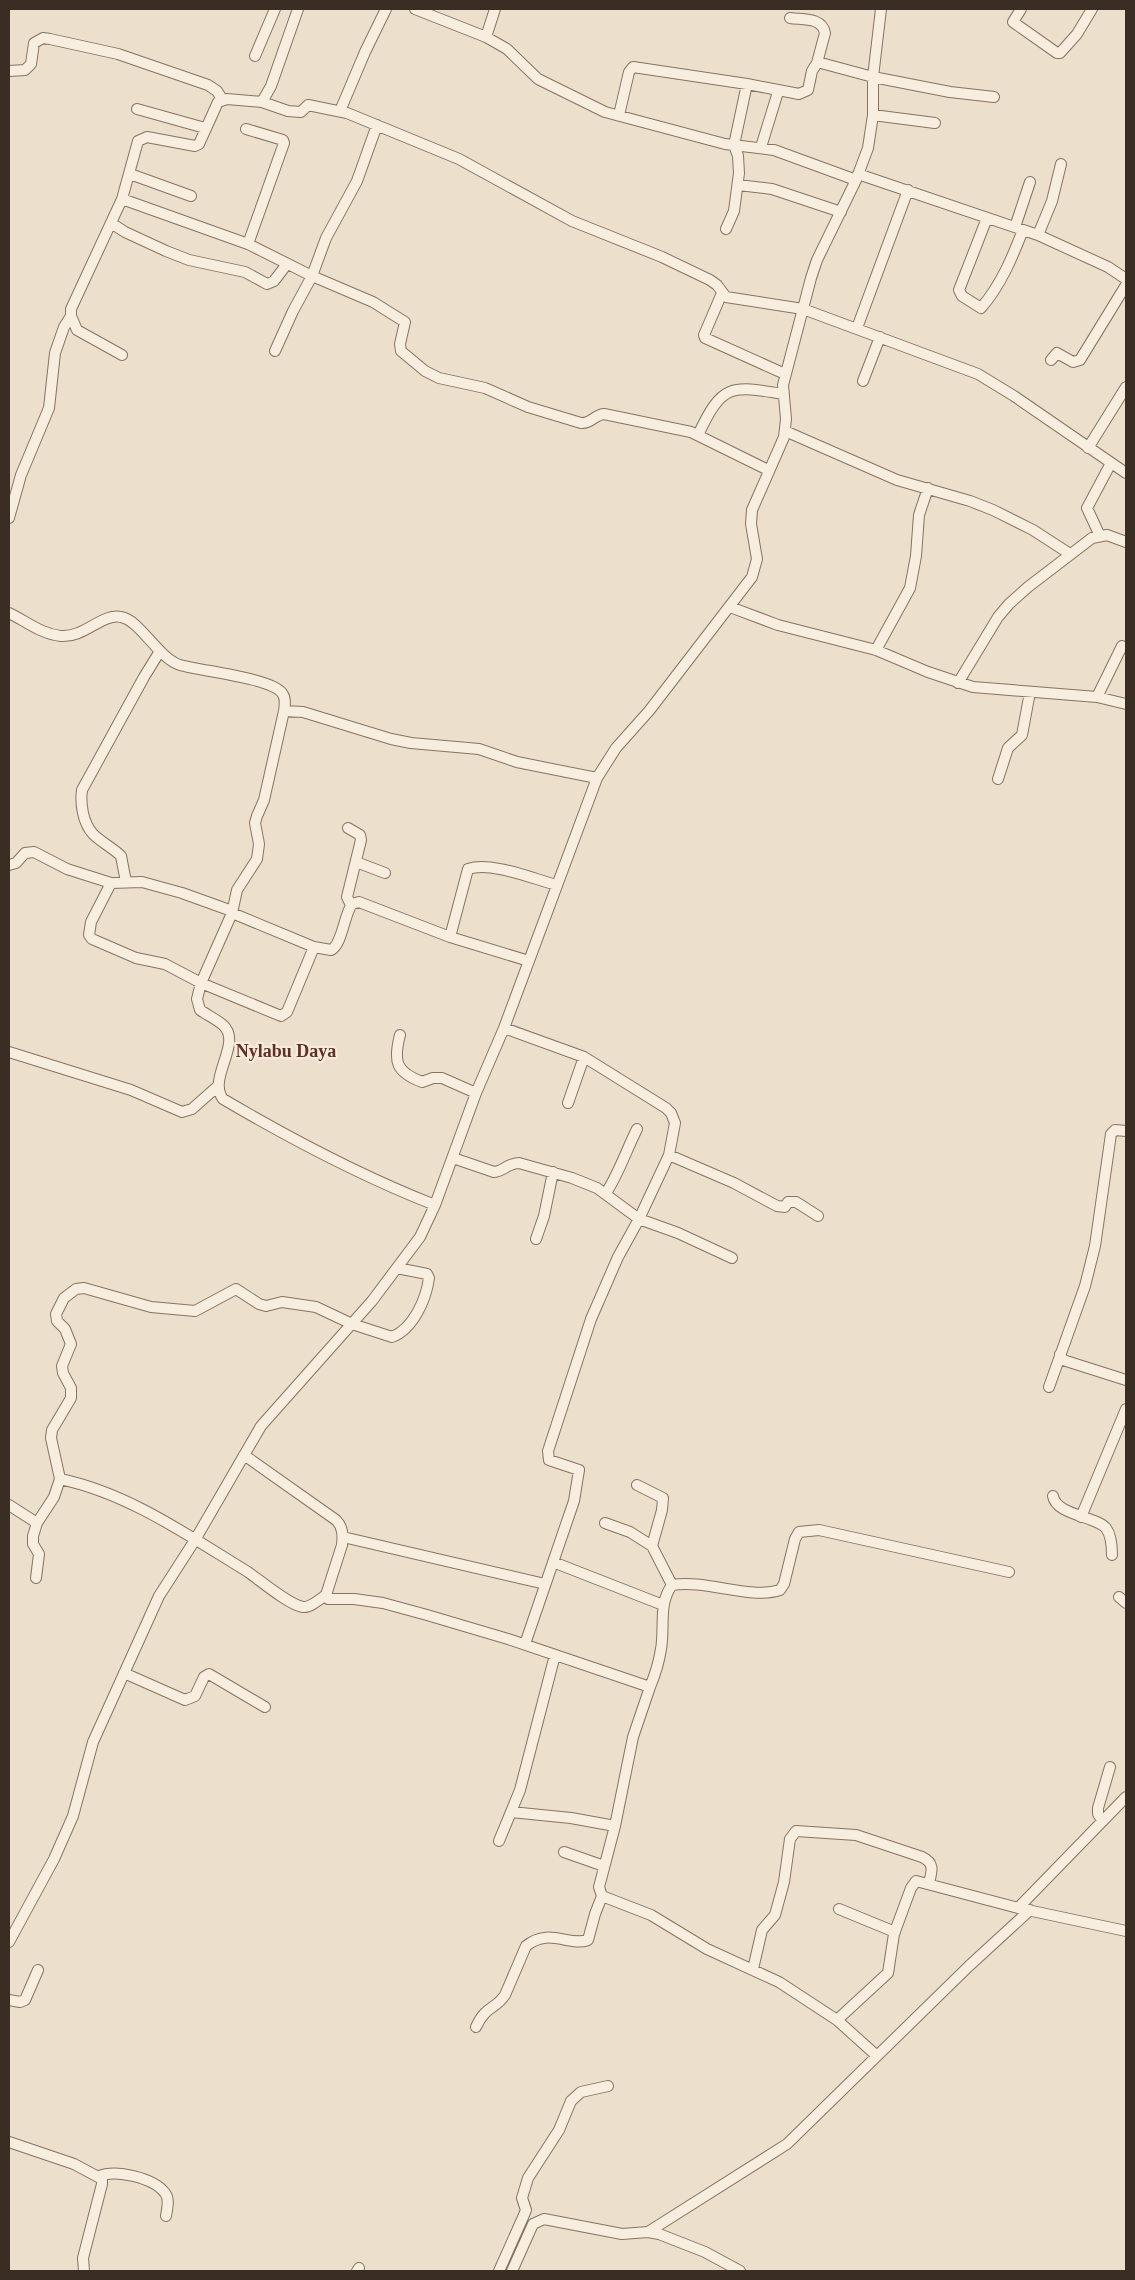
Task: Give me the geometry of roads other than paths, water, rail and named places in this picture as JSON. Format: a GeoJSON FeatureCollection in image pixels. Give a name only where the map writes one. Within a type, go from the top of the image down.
{"type":"FeatureCollection","features":[{"type":"Feature","properties":{"kind":"street"},"geometry":{"type":"LineString","coordinates":[[255,56],[275,9]]}},
{"type":"Feature","properties":{"kind":"street"},"geometry":{"type":"LineString","coordinates":[[262,102],[271,86],[298,9]]}},
{"type":"Feature","properties":{"kind":"street"},"geometry":{"type":"LineString","coordinates":[[340,111],[386,9]]}},
{"type":"Feature","properties":{"kind":"street"},"geometry":{"type":"LineString","coordinates":[[415,9],[486,37],[507,49],[538,79],[588,105],[619,116],[734,145],[761,147],[857,177],[908,190],[1038,235],[1108,267],[1126,279]]}},
{"type":"Feature","properties":{"kind":"street"},"geometry":{"type":"LineString","coordinates":[[486,37],[496,9]]}},
{"type":"Feature","properties":{"kind":"street"},"geometry":{"type":"LineString","coordinates":[[9,1942],[54,1859],[72,1816],[93,1742],[159,1596],[195,1540],[261,1426],[352,1324],[420,1237],[453,1158],[476,1093],[504,1028],[597,778],[616,748],[649,711],[752,577],[756,566],[752,510],[785,431],[783,394],[786,374],[803,309],[817,260],[857,177],[868,148],[873,115],[873,77],[881,9]]}},
{"type":"Feature","properties":{"kind":"street"},"geometry":{"type":"LineString","coordinates":[[1021,9],[1013,22],[1060,54],[1077,34],[1092,9]]}},
{"type":"Feature","properties":{"kind":"street"},"geometry":{"type":"LineString","coordinates":[[619,116],[629,72],[633,67],[747,84],[778,92],[799,94],[806,92],[812,70],[817,63],[825,33],[824,28],[815,21],[790,18]]}},
{"type":"Feature","properties":{"kind":"street"},"geometry":{"type":"LineString","coordinates":[[9,71],[25,70],[30,64],[34,43],[37,40],[50,39],[118,54],[208,85],[218,91],[222,100]]}},
{"type":"Feature","properties":{"kind":"street"},"geometry":{"type":"LineString","coordinates":[[817,63],[873,77],[950,92],[994,97]]}},
{"type":"Feature","properties":{"kind":"street"},"geometry":{"type":"LineString","coordinates":[[726,229],[734,211],[738,185],[738,156],[734,145],[747,84]]}},
{"type":"Feature","properties":{"kind":"street"},"geometry":{"type":"LineString","coordinates":[[761,147],[778,92]]}},
{"type":"Feature","properties":{"kind":"street"},"geometry":{"type":"LineString","coordinates":[[222,100],[262,102],[301,112],[308,105],[340,111],[377,125],[459,159],[572,221],[662,257],[710,280],[717,285],[726,297],[803,309],[978,374],[1014,396],[1126,474]]}},
{"type":"Feature","properties":{"kind":"street"},"geometry":{"type":"LineString","coordinates":[[9,518],[21,474],[50,408],[55,354],[64,327],[71,316],[77,295],[122,199],[130,174],[135,148],[142,138],[165,140],[183,146],[199,144],[214,109],[222,100]]}},
{"type":"Feature","properties":{"kind":"street"},"geometry":{"type":"LineString","coordinates":[[137,109],[205,128]]}},
{"type":"Feature","properties":{"kind":"street"},"geometry":{"type":"LineString","coordinates":[[873,115],[935,122]]}},
{"type":"Feature","properties":{"kind":"street"},"geometry":{"type":"LineString","coordinates":[[275,351],[293,311],[312,276],[326,238],[367,158],[377,125]]}},
{"type":"Feature","properties":{"kind":"street"},"geometry":{"type":"LineString","coordinates":[[246,129],[283,140],[284,143],[248,244]]}},
{"type":"Feature","properties":{"kind":"street"},"geometry":{"type":"LineString","coordinates":[[1038,235],[1052,201],[1061,164]]}},
{"type":"Feature","properties":{"kind":"street"},"geometry":{"type":"LineString","coordinates":[[130,174],[191,196]]}},
{"type":"Feature","properties":{"kind":"street"},"geometry":{"type":"LineString","coordinates":[[987,218],[959,290],[962,296],[980,308],[999,284],[1012,260],[1030,182]]}},
{"type":"Feature","properties":{"kind":"street"},"geometry":{"type":"LineString","coordinates":[[738,185],[772,189],[841,212]]}},
{"type":"Feature","properties":{"kind":"street"},"geometry":{"type":"LineString","coordinates":[[858,328],[908,190]]}},
{"type":"Feature","properties":{"kind":"street"},"geometry":{"type":"LineString","coordinates":[[122,199],[248,244],[312,276],[373,302],[405,322],[400,344],[401,351],[424,371],[439,378],[485,388],[528,407],[581,423],[590,422],[598,414],[604,414],[638,419],[698,435],[768,470]]}},
{"type":"Feature","properties":{"kind":"street"},"geometry":{"type":"LineString","coordinates":[[111,223],[125,232],[189,260],[245,272],[267,284],[274,281],[287,264]]}},
{"type":"Feature","properties":{"kind":"street"},"geometry":{"type":"LineString","coordinates":[[1051,360],[1057,353],[1073,362],[1080,360],[1126,285]]}},
{"type":"Feature","properties":{"kind":"street"},"geometry":{"type":"LineString","coordinates":[[722,293],[704,336],[705,338],[786,374]]}},
{"type":"Feature","properties":{"kind":"street"},"geometry":{"type":"LineString","coordinates":[[71,316],[78,330],[122,355]]}},
{"type":"Feature","properties":{"kind":"street"},"geometry":{"type":"LineString","coordinates":[[863,381],[880,337]]}},
{"type":"Feature","properties":{"kind":"street"},"geometry":{"type":"LineString","coordinates":[[1088,448],[1126,388]]}},
{"type":"Feature","properties":{"kind":"street"},"geometry":{"type":"LineString","coordinates":[[698,435],[715,402],[724,393],[736,389],[753,389],[783,394]]}},
{"type":"Feature","properties":{"kind":"street"},"geometry":{"type":"LineString","coordinates":[[785,431],[897,480],[928,488],[993,510],[1033,530],[1070,554]]}},
{"type":"Feature","properties":{"kind":"street"},"geometry":{"type":"LineString","coordinates":[[1100,536],[1088,508],[1111,463]]}},
{"type":"Feature","properties":{"kind":"street"},"geometry":{"type":"LineString","coordinates":[[876,650],[910,588],[916,556],[918,515],[928,488]]}},
{"type":"Feature","properties":{"kind":"street"},"geometry":{"type":"LineString","coordinates":[[958,682],[1009,604],[1092,538],[1107,535],[1126,542]]}},
{"type":"Feature","properties":{"kind":"street"},"geometry":{"type":"LineString","coordinates":[[730,606],[778,625],[876,650],[958,682],[988,690],[1097,697],[1126,704]]}},
{"type":"Feature","properties":{"kind":"street"},"geometry":{"type":"LineString","coordinates":[[9,613],[40,630],[61,636],[81,634],[114,616],[124,617],[160,651],[177,664],[273,686],[282,692],[285,700],[284,711],[264,800],[255,823],[259,844],[258,854],[237,890],[232,912],[201,983],[197,999],[200,1010],[224,1026],[229,1034],[218,1086],[219,1094],[223,1099],[280,1132],[380,1183],[434,1206]]}},
{"type":"Feature","properties":{"kind":"street"},"geometry":{"type":"LineString","coordinates":[[1097,697],[1122,646]]}},
{"type":"Feature","properties":{"kind":"street"},"geometry":{"type":"LineString","coordinates":[[126,882],[122,858],[116,851],[92,833],[82,810],[82,790],[160,651]]}},
{"type":"Feature","properties":{"kind":"street"},"geometry":{"type":"LineString","coordinates":[[998,779],[1008,748],[1022,735],[1030,692]]}},
{"type":"Feature","properties":{"kind":"street"},"geometry":{"type":"LineString","coordinates":[[284,711],[303,712],[401,741],[479,749],[517,762],[597,778]]}},
{"type":"Feature","properties":{"kind":"street"},"geometry":{"type":"LineString","coordinates":[[9,865],[16,863],[26,853],[34,852],[66,869],[111,883],[136,881],[182,893],[314,947],[326,950],[335,948],[351,905],[347,897],[361,840],[360,835],[348,828]]}},
{"type":"Feature","properties":{"kind":"street"},"geometry":{"type":"LineString","coordinates":[[356,862],[385,873]]}},
{"type":"Feature","properties":{"kind":"street"},"geometry":{"type":"LineString","coordinates":[[450,937],[468,869],[476,866],[493,868],[557,885]]}},
{"type":"Feature","properties":{"kind":"street"},"geometry":{"type":"LineString","coordinates":[[111,883],[92,922],[90,937],[136,958],[165,964],[201,983],[283,1016],[287,1012],[314,947]]}},
{"type":"Feature","properties":{"kind":"street"},"geometry":{"type":"LineString","coordinates":[[351,905],[359,902],[450,937],[529,961]]}},
{"type":"Feature","properties":{"kind":"street"},"geometry":{"type":"LineString","coordinates":[[504,1028],[584,1057],[672,1114],[675,1123],[669,1155],[639,1219],[618,1257],[591,1319],[548,1451],[549,1460],[552,1462],[579,1471],[574,1501],[525,1644]]}},
{"type":"Feature","properties":{"kind":"street"},"geometry":{"type":"LineString","coordinates":[[400,1035],[397,1054],[400,1068],[406,1076],[422,1082],[433,1078],[442,1078],[476,1093]]}},
{"type":"Feature","properties":{"kind":"street"},"geometry":{"type":"LineString","coordinates":[[9,1052],[131,1090],[182,1112],[192,1109],[218,1086]]}},
{"type":"Feature","properties":{"kind":"street"},"geometry":{"type":"LineString","coordinates":[[568,1102],[584,1057]]}},
{"type":"Feature","properties":{"kind":"street"},"geometry":{"type":"LineString","coordinates":[[606,1194],[616,1177],[623,1157],[637,1129]]}},
{"type":"Feature","properties":{"kind":"street"},"geometry":{"type":"LineString","coordinates":[[1049,1387],[1085,1286],[1095,1246],[1112,1134],[1115,1130],[1126,1131]]}},
{"type":"Feature","properties":{"kind":"street"},"geometry":{"type":"LineString","coordinates":[[669,1155],[734,1183],[777,1206],[785,1207],[788,1202],[796,1202],[818,1216]]}},
{"type":"Feature","properties":{"kind":"street"},"geometry":{"type":"LineString","coordinates":[[453,1158],[494,1172],[500,1172],[511,1163],[519,1163],[572,1178],[606,1194],[639,1219],[678,1233],[732,1258]]}},
{"type":"Feature","properties":{"kind":"street"},"geometry":{"type":"LineString","coordinates":[[536,1239],[544,1216],[553,1172]]}},
{"type":"Feature","properties":{"kind":"street"},"geometry":{"type":"LineString","coordinates":[[36,1578],[39,1554],[33,1544],[33,1536],[37,1523],[54,1497],[60,1478],[52,1430],[71,1398],[72,1388],[63,1373],[62,1366],[72,1344],[66,1329],[57,1321],[56,1314],[64,1298],[72,1290],[84,1288],[151,1307],[195,1311],[236,1288],[259,1304],[266,1306],[282,1302],[316,1307],[352,1324],[392,1337],[406,1329],[422,1305],[429,1278],[427,1274],[422,1272],[397,1268]]}},
{"type":"Feature","properties":{"kind":"street"},"geometry":{"type":"LineString","coordinates":[[1060,1354],[1063,1360],[1126,1380]]}},
{"type":"Feature","properties":{"kind":"street"},"geometry":{"type":"LineString","coordinates":[[1081,1517],[1126,1409]]}},
{"type":"Feature","properties":{"kind":"street"},"geometry":{"type":"LineString","coordinates":[[60,1478],[81,1483],[109,1494],[146,1512],[195,1540],[296,1605],[308,1607],[326,1595],[343,1537],[340,1526],[336,1520],[244,1454]]}},
{"type":"Feature","properties":{"kind":"street"},"geometry":{"type":"LineString","coordinates":[[637,1485],[663,1498],[662,1510],[652,1546]]}},
{"type":"Feature","properties":{"kind":"street"},"geometry":{"type":"LineString","coordinates":[[1053,1496],[1058,1505],[1106,1528],[1110,1537],[1112,1555]]}},
{"type":"Feature","properties":{"kind":"street"},"geometry":{"type":"LineString","coordinates":[[9,1505],[37,1523]]}},
{"type":"Feature","properties":{"kind":"street"},"geometry":{"type":"LineString","coordinates":[[605,1523],[630,1532],[652,1546],[672,1585]]}},
{"type":"Feature","properties":{"kind":"street"},"geometry":{"type":"LineString","coordinates":[[476,2027],[485,2011],[505,1996],[526,1946],[532,1940],[552,1937],[583,1942],[588,1940],[602,1896],[599,1887],[615,1826],[633,1737],[662,1648],[663,1604],[666,1593],[672,1585],[683,1583],[740,1591],[765,1592],[780,1590],[784,1584],[797,1534],[799,1532],[819,1530],[1009,1572]]}},
{"type":"Feature","properties":{"kind":"street"},"geometry":{"type":"LineString","coordinates":[[343,1537],[545,1584]]}},
{"type":"Feature","properties":{"kind":"street"},"geometry":{"type":"LineString","coordinates":[[553,1562],[663,1604]]}},
{"type":"Feature","properties":{"kind":"street"},"geometry":{"type":"LineString","coordinates":[[326,1595],[331,1600],[383,1603],[525,1644],[650,1687]]}},
{"type":"Feature","properties":{"kind":"street"},"geometry":{"type":"LineString","coordinates":[[499,1841],[520,1790],[555,1655]]}},
{"type":"Feature","properties":{"kind":"street"},"geometry":{"type":"LineString","coordinates":[[124,1673],[185,1700],[195,1696],[204,1677],[209,1674],[265,1707]]}},
{"type":"Feature","properties":{"kind":"street"},"geometry":{"type":"LineString","coordinates":[[1103,1821],[1098,1814],[1098,1808],[1110,1767]]}},
{"type":"Feature","properties":{"kind":"street"},"geometry":{"type":"LineString","coordinates":[[1018,1908],[1126,1797]]}},
{"type":"Feature","properties":{"kind":"street"},"geometry":{"type":"LineString","coordinates":[[511,1812],[571,1818],[615,1826]]}},
{"type":"Feature","properties":{"kind":"street"},"geometry":{"type":"LineString","coordinates":[[753,1968],[762,1930],[775,1915],[784,1882],[790,1839],[796,1830],[856,1835],[930,1860],[932,1866],[929,1883]]}},
{"type":"Feature","properties":{"kind":"street"},"geometry":{"type":"LineString","coordinates":[[564,1852],[604,1866]]}},
{"type":"Feature","properties":{"kind":"street"},"geometry":{"type":"LineString","coordinates":[[837,2020],[888,1974],[895,1932],[914,1883],[920,1881],[1018,1908],[1126,1931]]}},
{"type":"Feature","properties":{"kind":"street"},"geometry":{"type":"LineString","coordinates":[[602,1896],[651,1915],[707,1950],[753,1968],[780,1982],[837,2020],[877,2056]]}},
{"type":"Feature","properties":{"kind":"street"},"geometry":{"type":"LineString","coordinates":[[839,1910],[895,1932]]}},
{"type":"Feature","properties":{"kind":"street"},"geometry":{"type":"LineString","coordinates":[[648,2232],[787,2144],[969,1966],[1030,1910]]}},
{"type":"Feature","properties":{"kind":"street"},"geometry":{"type":"LineString","coordinates":[[9,2000],[20,2002],[25,2000],[38,1970]]}},
{"type":"Feature","properties":{"kind":"street"},"geometry":{"type":"LineString","coordinates":[[512,2271],[524,2230],[526,2210],[522,2198],[528,2178],[559,2130],[571,2101],[580,2092],[608,2086]]}},
{"type":"Feature","properties":{"kind":"street"},"geometry":{"type":"LineString","coordinates":[[9,2142],[74,2164],[99,2176],[102,2184],[83,2258],[84,2271]]}},
{"type":"Feature","properties":{"kind":"street"},"geometry":{"type":"LineString","coordinates":[[99,2176],[107,2172],[120,2173],[146,2180],[165,2192],[168,2199],[166,2216]]}},
{"type":"Feature","properties":{"kind":"street"},"geometry":{"type":"LineString","coordinates":[[526,2210],[539,2220]]}},
{"type":"Feature","properties":{"kind":"street"},"geometry":{"type":"LineString","coordinates":[[498,2271],[524,2230],[539,2220],[549,2220],[622,2234],[648,2232],[672,2238],[705,2252],[740,2271]]}},
{"type":"Feature","properties":{"kind":"district","name":"Nylabu Daya"},"geometry":{"type":"Point","coordinates":[286,1051]}}]}
